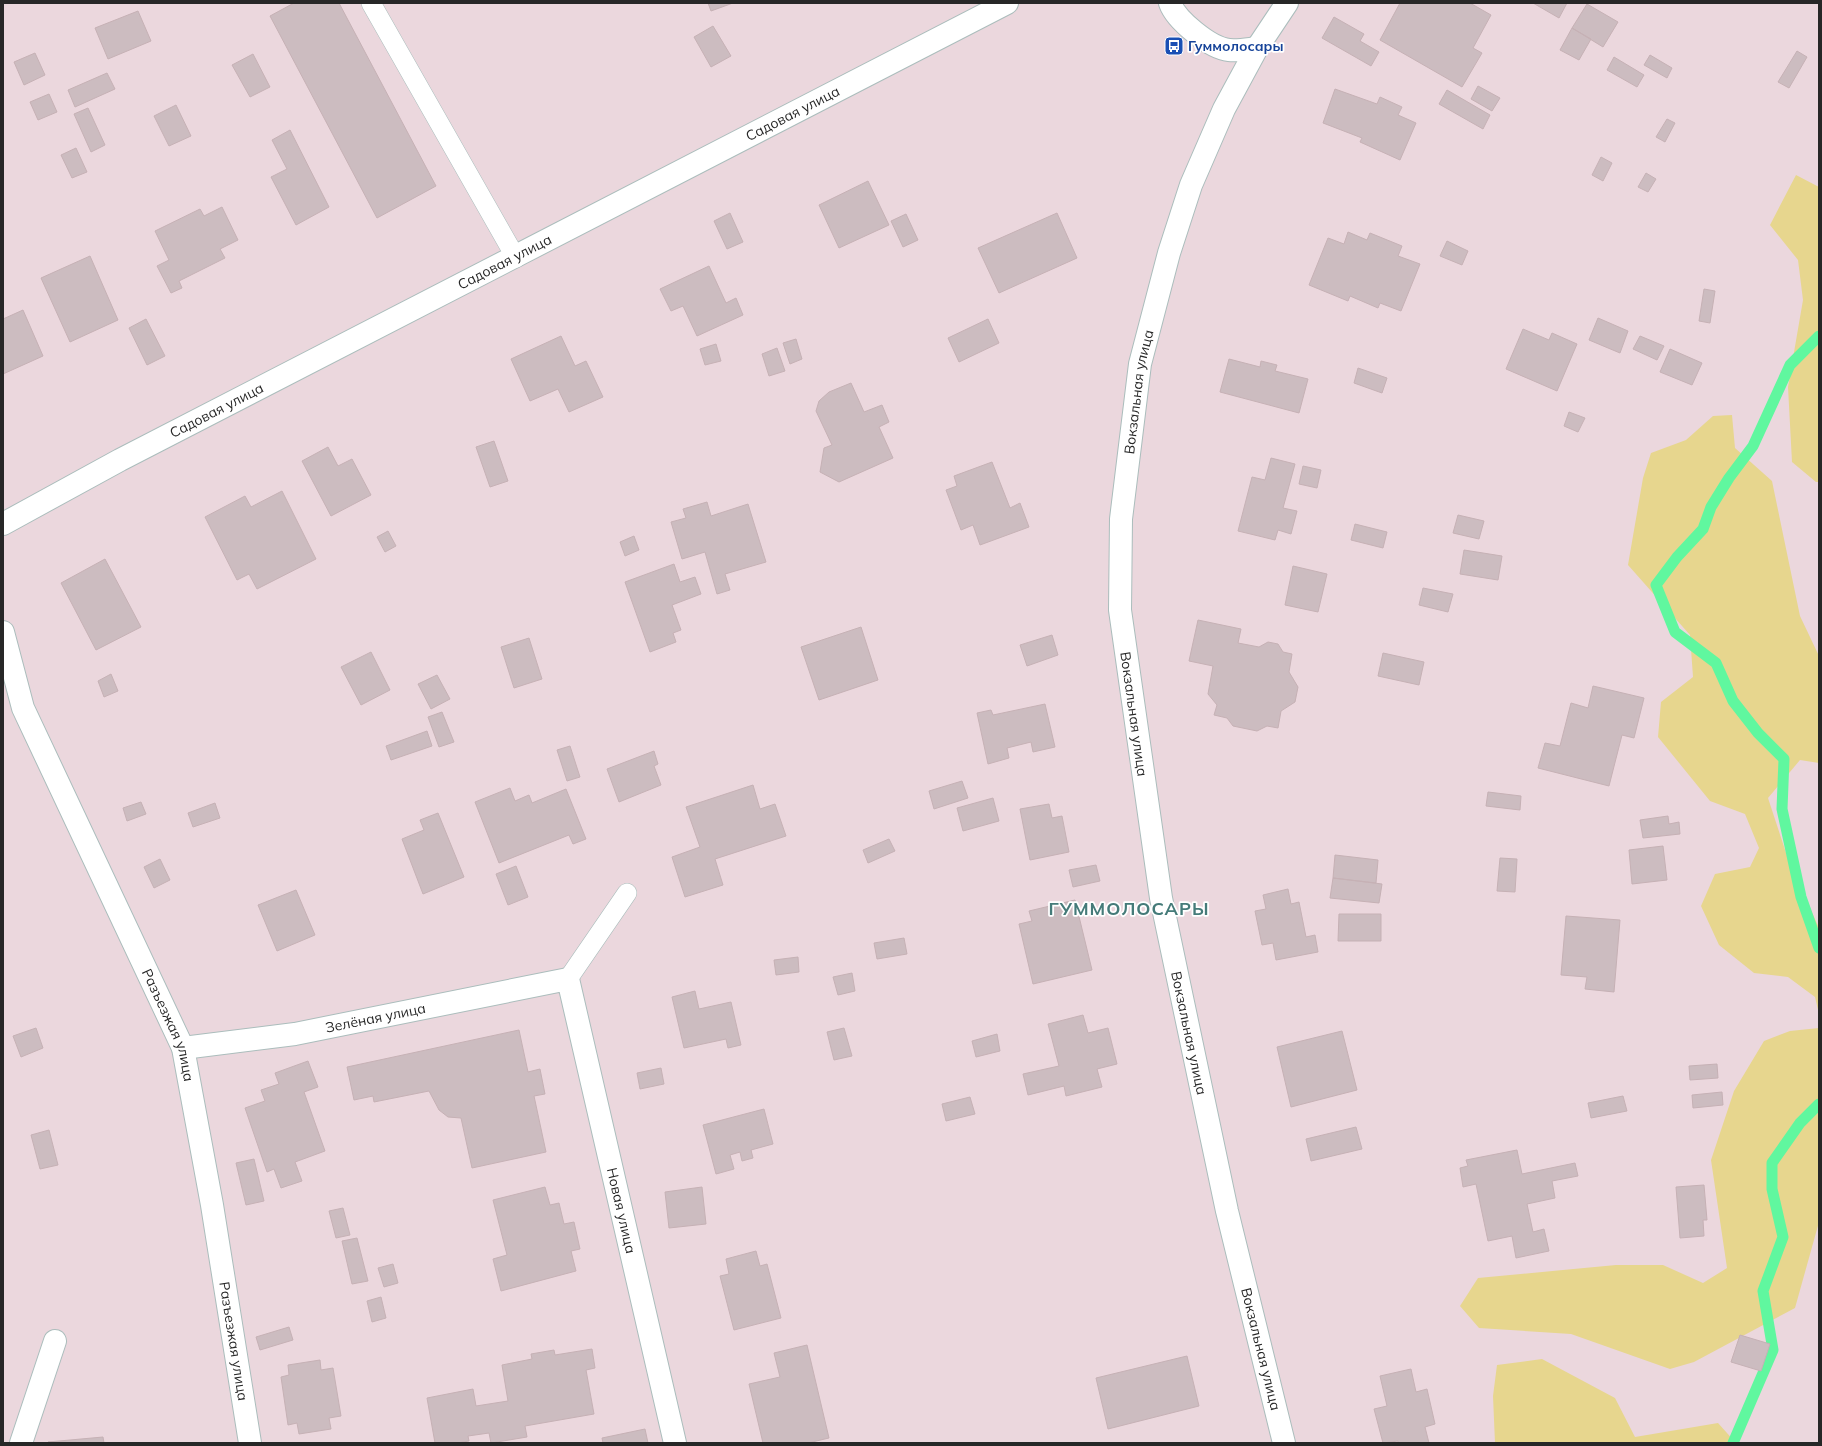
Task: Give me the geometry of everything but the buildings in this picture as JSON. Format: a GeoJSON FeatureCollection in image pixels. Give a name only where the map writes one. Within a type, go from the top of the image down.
{"type":"FeatureCollection","features":[{"type":"Feature","properties":{"kind":"street","name":"Садовая улица"},"geometry":{"type":"LineString","coordinates":[[3,524],[120,460],[516,258],[1007,3]]}},
{"type":"Feature","properties":{"kind":"street"},"geometry":{"type":"LineString","coordinates":[[1170,3],[1171,7],[1192,30],[1208,42],[1228,50],[1257,48]]}},
{"type":"Feature","properties":{"kind":"street","name":"Вокзальная улица"},"geometry":{"type":"LineString","coordinates":[[1284,1443],[1227,1210],[1161,898],[1120,610],[1121,519],[1140,364],[1169,253],[1191,186],[1224,109],[1257,48],[1287,3]]}},
{"type":"Feature","properties":{"kind":"street","name":"Разъезжая улица"},"geometry":{"type":"LineString","coordinates":[[3,632],[23,708],[183,1048],[212,1206],[250,1443]]}},
{"type":"Feature","properties":{"kind":"street","name":"Зелёная улица"},"geometry":{"type":"LineString","coordinates":[[183,1048],[295,1034],[568,979]]}},
{"type":"Feature","properties":{"kind":"street","name":"Новая улица"},"geometry":{"type":"LineString","coordinates":[[568,979],[675,1443]]}},
{"type":"Feature","properties":{"kind":"street"},"geometry":{"type":"LineString","coordinates":[[21,1443],[55,1340]]}},
{"type":"Feature","properties":{"kind":"lane"},"geometry":{"type":"LineString","coordinates":[[371,3],[516,258]]}},
{"type":"Feature","properties":{"kind":"lane"},"geometry":{"type":"LineString","coordinates":[[568,979],[627,893]]}},
{"type":"Feature","properties":{"kind":"shaded area"},"geometry":{"type":"Polygon","coordinates":[[[1796,175],[1819,187],[1819,482],[1816,482],[1792,462],[1788,387],[1803,300],[1798,260],[1770,225],[1796,175]]]}},
{"type":"Feature","properties":{"kind":"shaded area"},"geometry":{"type":"Polygon","coordinates":[[[1732,415],[1735,448],[1772,481],[1800,616],[1819,656],[1819,763],[1800,760],[1768,798],[1788,859],[1819,928],[1819,1014],[1815,997],[1788,977],[1754,973],[1719,945],[1701,906],[1715,874],[1750,867],[1759,848],[1745,814],[1710,801],[1658,737],[1661,702],[1693,677],[1690,635],[1628,565],[1643,478],[1651,453],[1686,440],[1713,416],[1732,415]]]}},
{"type":"Feature","properties":{"kind":"shaded area"},"geometry":{"type":"Polygon","coordinates":[[[1819,1028],[1819,1222],[1795,1308],[1694,1362],[1670,1369],[1571,1334],[1479,1328],[1460,1306],[1478,1278],[1616,1265],[1663,1265],[1703,1283],[1727,1268],[1711,1160],[1734,1091],[1764,1041],[1790,1031],[1819,1028]]]}},
{"type":"Feature","properties":{"kind":"shaded area"},"geometry":{"type":"Polygon","coordinates":[[[1542,1359],[1615,1398],[1635,1437],[1718,1423],[1736,1443],[1495,1443],[1493,1396],[1497,1365],[1542,1359]]]}},
{"type":"Feature","properties":{"kind":"waterway"},"geometry":{"type":"LineString","coordinates":[[1819,336],[1790,365],[1753,446],[1729,478],[1711,507],[1703,529],[1677,557],[1656,585],[1675,632],[1716,663],[1733,701],[1758,733],[1784,759],[1782,809],[1801,897],[1819,948]]}},
{"type":"Feature","properties":{"kind":"waterway"},"geometry":{"type":"LineString","coordinates":[[1733,1443],[1773,1350],[1763,1291],[1783,1237],[1772,1189],[1772,1163],[1800,1123],[1819,1104]]}},
{"type":"Feature","properties":{"kind":"place","name":"Гуммолосары"},"geometry":{"type":"Point","coordinates":[1174,46]}},
{"type":"Feature","properties":{"kind":"district","name":"ГУММОЛОСАРЫ"},"geometry":{"type":"Point","coordinates":[1129,908]}}]}
